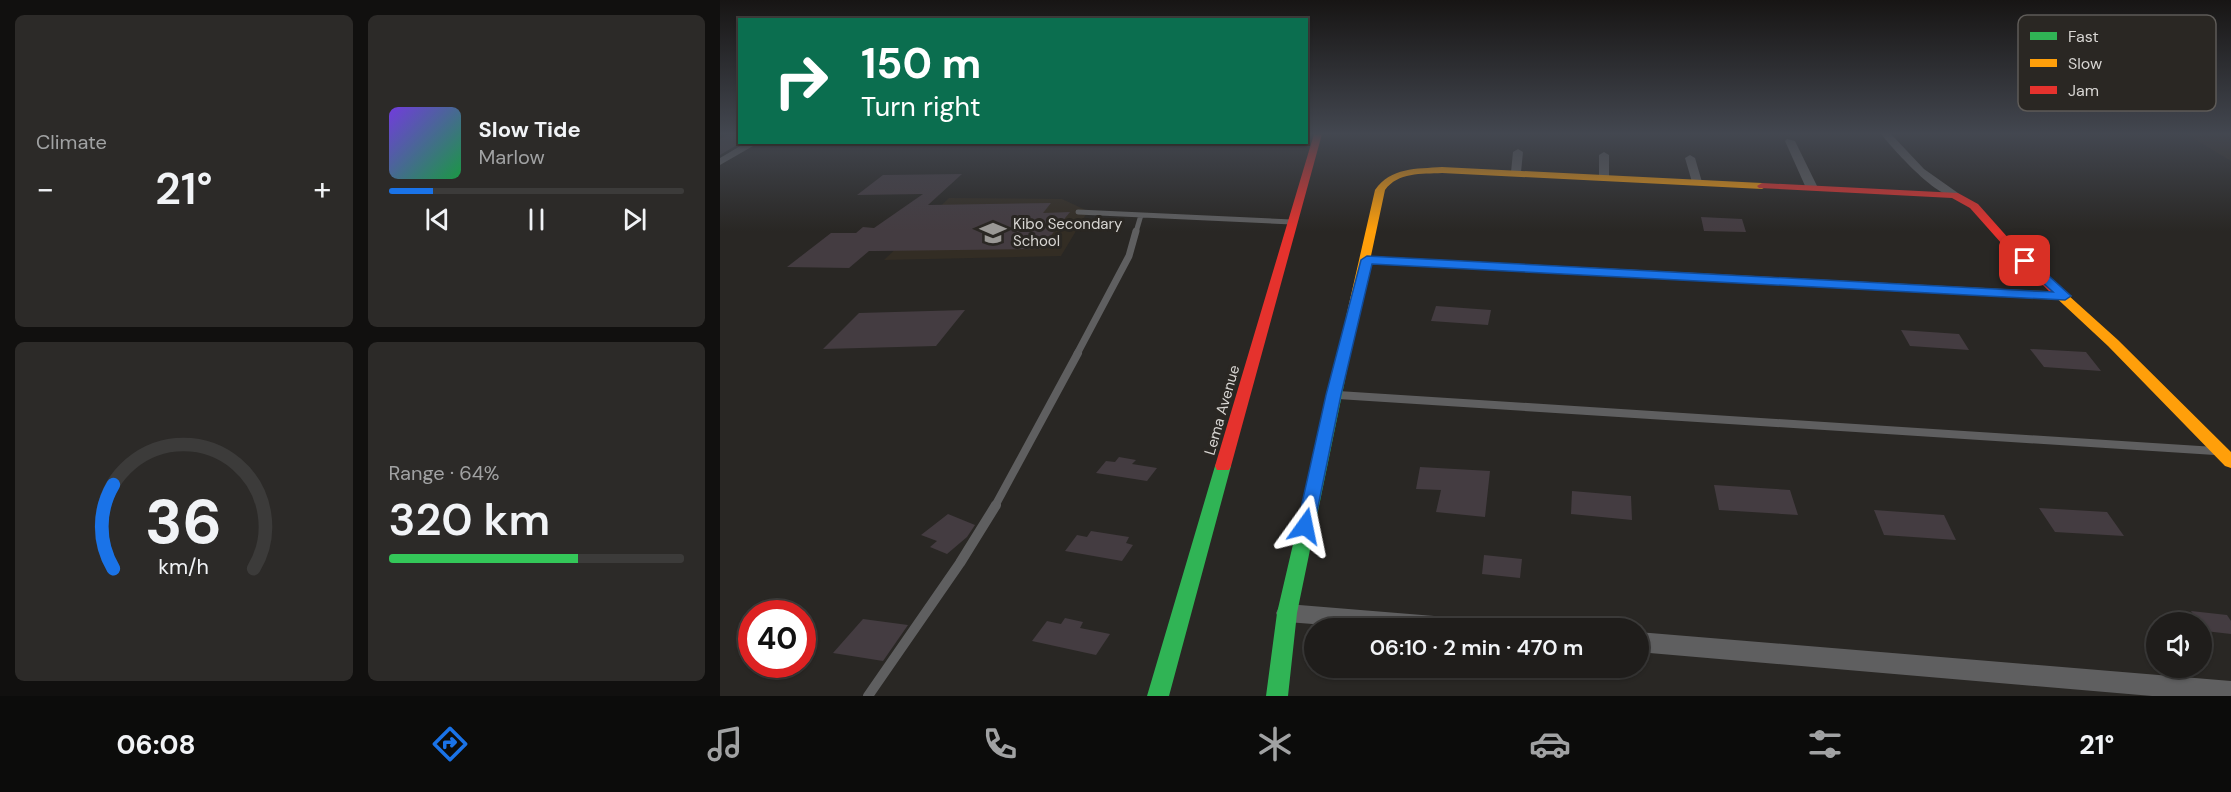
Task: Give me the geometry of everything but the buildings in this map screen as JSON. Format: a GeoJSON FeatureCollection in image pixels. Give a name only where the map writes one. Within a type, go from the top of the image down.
{"type":"FeatureCollection","features":[{"type":"Feature","properties":{"kind":"street","name":"Lema Avenue"},"geometry":{"type":"LineString","coordinates":[[1158,696],[1309,166]]}},
{"type":"Feature","properties":{"kind":"street"},"geometry":{"type":"LineString","coordinates":[[1516,172],[1517,166]]}},
{"type":"Feature","properties":{"kind":"street"},"geometry":{"type":"LineString","coordinates":[[1604,166],[1604,178]]}},
{"type":"Feature","properties":{"kind":"street"},"geometry":{"type":"LineString","coordinates":[[1692,166],[1697,182]]}},
{"type":"Feature","properties":{"kind":"street"},"geometry":{"type":"LineString","coordinates":[[1802,166],[1812,188]]}},
{"type":"Feature","properties":{"kind":"street"},"geometry":{"type":"LineString","coordinates":[[1916,166],[1954,195],[1974,206],[2014,251],[2065,296],[2225,452],[2231,462]]}},
{"type":"Feature","properties":{"kind":"street"},"geometry":{"type":"LineString","coordinates":[[1276,696],[1287,613],[1334,395],[1367,260],[1380,190],[1385,180],[1394,175],[1418,170],[1516,172],[1954,195]]}},
{"type":"Feature","properties":{"kind":"street"},"geometry":{"type":"LineString","coordinates":[[1367,260],[2065,296]]}},
{"type":"Feature","properties":{"kind":"street"},"geometry":{"type":"LineString","coordinates":[[1287,613],[1348,618]]}},
{"type":"Feature","properties":{"kind":"street"},"geometry":{"type":"LineString","coordinates":[[1649,643],[2231,692]]}},
{"type":"Feature","properties":{"kind":"lane"},"geometry":{"type":"LineString","coordinates":[[1078,212],[1293,222]]}},
{"type":"Feature","properties":{"kind":"lane"},"geometry":{"type":"LineString","coordinates":[[868,696],[960,562],[1006,489],[1129,256],[1142,215]]}},
{"type":"Feature","properties":{"kind":"lane"},"geometry":{"type":"LineString","coordinates":[[1334,395],[2225,452]]}},
{"type":"Feature","properties":{"kind":"shaded area","name":"Kibo Secondary School"},"geometry":{"type":"Polygon","coordinates":[[[949,198],[1062,199],[1088,211],[1061,256],[884,260],[949,198]]]}},
{"type":"Feature","properties":{"kind":"traffic: fast"},"geometry":{"type":"LineString","coordinates":[[1277,696],[1287,613],[1352,317]]}},
{"type":"Feature","properties":{"kind":"traffic: fast"},"geometry":{"type":"LineString","coordinates":[[1158,696],[1223,466]]}},
{"type":"Feature","properties":{"kind":"traffic: slow"},"geometry":{"type":"LineString","coordinates":[[1352,317],[1380,190],[1385,183],[1399,175],[1416,171],[1442,170],[1762,186]]}},
{"type":"Feature","properties":{"kind":"traffic: slow"},"geometry":{"type":"LineString","coordinates":[[2054,289],[2113,343],[2231,462]]}},
{"type":"Feature","properties":{"kind":"traffic: jam"},"geometry":{"type":"LineString","coordinates":[[1223,466],[1309,166]]}},
{"type":"Feature","properties":{"kind":"traffic: jam"},"geometry":{"type":"LineString","coordinates":[[1762,186],[1954,195],[1974,206],[2014,251],[2054,289]]}},
{"type":"Feature","properties":{"kind":"place","name":"Kibo Secondary School"},"geometry":{"type":"Point","coordinates":[993,233]}},
{"type":"Feature","properties":{"kind":"route"},"geometry":{"type":"LineString","coordinates":[[1305,526],[1367,260],[2065,296],[2025,261]]}}]}
